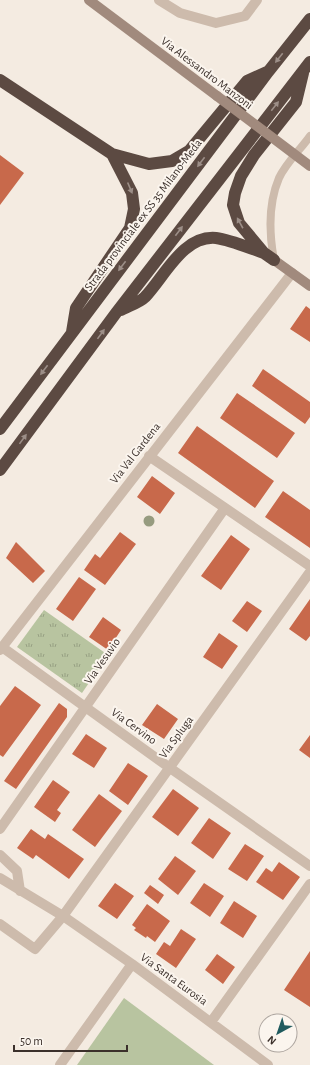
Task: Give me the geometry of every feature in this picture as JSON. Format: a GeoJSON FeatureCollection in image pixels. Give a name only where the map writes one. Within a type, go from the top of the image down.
{"type":"FeatureCollection","features":[{"type":"Feature","properties":{"kind":"highway","name":"Strada provinciale ex SS 35 Milano-Meda"},"geometry":{"type":"LineString","coordinates":[[0,429],[268,72],[310,19]]}},
{"type":"Feature","properties":{"kind":"highway"},"geometry":{"type":"LineString","coordinates":[[269,256],[239,223],[233,205],[235,194],[241,176],[254,155],[296,102],[307,65]]}},
{"type":"Feature","properties":{"kind":"highway"},"geometry":{"type":"LineString","coordinates":[[0,470],[116,313],[307,65]]}},
{"type":"Feature","properties":{"kind":"highway"},"geometry":{"type":"LineString","coordinates":[[0,80],[112,154],[149,164],[172,161],[189,151],[247,81],[268,72]]}},
{"type":"Feature","properties":{"kind":"highway"},"geometry":{"type":"LineString","coordinates":[[71,333],[76,308],[130,228],[134,209],[132,193],[112,154]]}},
{"type":"Feature","properties":{"kind":"highway"},"geometry":{"type":"LineString","coordinates":[[116,313],[144,298],[181,254],[193,243],[201,240],[216,238],[269,256]]}},
{"type":"Feature","properties":{"kind":"main road","name":"Via Alessandro Manzoni"},"geometry":{"type":"LineString","coordinates":[[89,0],[310,166]]}},
{"type":"Feature","properties":{"kind":"main road"},"geometry":{"type":"LineString","coordinates":[[269,256],[310,286]]}},
{"type":"Feature","properties":{"kind":"street"},"geometry":{"type":"LineString","coordinates":[[159,0],[180,13],[216,23],[245,16],[258,0]]}},
{"type":"Feature","properties":{"kind":"street","name":"Via Val Gardena"},"geometry":{"type":"LineString","coordinates":[[1,649],[292,273]]}},
{"type":"Feature","properties":{"kind":"street"},"geometry":{"type":"LineString","coordinates":[[149,456],[310,566]]}},
{"type":"Feature","properties":{"kind":"street","name":"Via Vesuvio"},"geometry":{"type":"LineString","coordinates":[[0,829],[225,508]]}},
{"type":"Feature","properties":{"kind":"street","name":"Via Spluga"},"geometry":{"type":"LineString","coordinates":[[63,916],[310,572]]}},
{"type":"Feature","properties":{"kind":"street","name":"Via Cervino"},"geometry":{"type":"LineString","coordinates":[[1,649],[86,707],[310,866]]}},
{"type":"Feature","properties":{"kind":"street"},"geometry":{"type":"LineString","coordinates":[[0,855],[17,872],[20,892]]}},
{"type":"Feature","properties":{"kind":"street","name":"Via Santa Eurosia"},"geometry":{"type":"LineString","coordinates":[[0,878],[20,892],[63,916],[132,964],[268,1065]]}},
{"type":"Feature","properties":{"kind":"street"},"geometry":{"type":"LineString","coordinates":[[211,1022],[310,884]]}},
{"type":"Feature","properties":{"kind":"street"},"geometry":{"type":"LineString","coordinates":[[0,924],[34,949],[63,916]]}},
{"type":"Feature","properties":{"kind":"street"},"geometry":{"type":"LineString","coordinates":[[60,1065],[132,964]]}},
{"type":"Feature","properties":{"kind":"lane"},"geometry":{"type":"LineString","coordinates":[[269,256],[270,221],[276,188],[284,170],[310,136]]}},
{"type":"Feature","properties":{"kind":"green space"},"geometry":{"type":"Polygon","coordinates":[[[44,610],[108,655],[82,693],[17,647],[44,610]]]}},
{"type":"Feature","properties":{"kind":"green space"},"geometry":{"type":"Polygon","coordinates":[[[124,998],[214,1065],[77,1065],[124,998]]]}},
{"type":"Feature","properties":{"kind":"building"},"geometry":{"type":"Polygon","coordinates":[[[0,155],[24,173],[0,205],[0,155]]]}},
{"type":"Feature","properties":{"kind":"building"},"geometry":{"type":"Polygon","coordinates":[[[306,306],[310,309],[310,342],[290,329],[306,306]]]}},
{"type":"Feature","properties":{"kind":"building"},"geometry":{"type":"Polygon","coordinates":[[[263,369],[310,402],[310,417],[305,424],[252,386],[263,369]]]}},
{"type":"Feature","properties":{"kind":"building"},"geometry":{"type":"Polygon","coordinates":[[[237,393],[295,433],[277,458],[220,418],[237,393]]]}},
{"type":"Feature","properties":{"kind":"building"},"geometry":{"type":"Polygon","coordinates":[[[197,426],[274,481],[255,508],[178,453],[197,426]]]}},
{"type":"Feature","properties":{"kind":"building"},"geometry":{"type":"Polygon","coordinates":[[[152,476],[175,493],[160,514],[137,497],[152,476]]]}},
{"type":"Feature","properties":{"kind":"building"},"geometry":{"type":"Polygon","coordinates":[[[283,491],[310,510],[310,548],[265,517],[283,491]]]}},
{"type":"Feature","properties":{"kind":"building"},"geometry":{"type":"Polygon","coordinates":[[[120,532],[136,544],[105,585],[84,570],[95,554],[100,558],[120,532]]]}},
{"type":"Feature","properties":{"kind":"building"},"geometry":{"type":"Polygon","coordinates":[[[231,535],[250,549],[221,590],[201,576],[231,535]]]}},
{"type":"Feature","properties":{"kind":"building"},"geometry":{"type":"Polygon","coordinates":[[[16,542],[45,571],[33,583],[6,558],[16,542]]]}},
{"type":"Feature","properties":{"kind":"building"},"geometry":{"type":"Polygon","coordinates":[[[79,577],[96,589],[73,621],[56,609],[79,577]]]}},
{"type":"Feature","properties":{"kind":"building"},"geometry":{"type":"Polygon","coordinates":[[[310,599],[310,636],[306,641],[289,629],[310,599]]]}},
{"type":"Feature","properties":{"kind":"building"},"geometry":{"type":"Polygon","coordinates":[[[247,601],[262,611],[247,632],[232,621],[247,601]]]}},
{"type":"Feature","properties":{"kind":"building"},"geometry":{"type":"Polygon","coordinates":[[[103,617],[121,630],[108,650],[89,637],[103,617]]]}},
{"type":"Feature","properties":{"kind":"building"},"geometry":{"type":"Polygon","coordinates":[[[219,633],[238,646],[222,669],[203,657],[219,633]]]}},
{"type":"Feature","properties":{"kind":"building"},"geometry":{"type":"Polygon","coordinates":[[[15,686],[41,705],[3,757],[0,755],[0,706],[15,686]]]}},
{"type":"Feature","properties":{"kind":"building"},"geometry":{"type":"Polygon","coordinates":[[[59,703],[67,709],[67,717],[16,789],[4,781],[59,703]]]}},
{"type":"Feature","properties":{"kind":"building"},"geometry":{"type":"Polygon","coordinates":[[[157,704],[178,719],[164,739],[142,725],[157,704]]]}},
{"type":"Feature","properties":{"kind":"building"},"geometry":{"type":"Polygon","coordinates":[[[86,734],[107,748],[94,768],[72,754],[86,734]]]}},
{"type":"Feature","properties":{"kind":"building"},"geometry":{"type":"Polygon","coordinates":[[[310,735],[310,758],[299,750],[310,735]]]}},
{"type":"Feature","properties":{"kind":"building"},"geometry":{"type":"Polygon","coordinates":[[[128,763],[148,776],[128,805],[109,791],[128,763]]]}},
{"type":"Feature","properties":{"kind":"building"},"geometry":{"type":"Polygon","coordinates":[[[53,780],[70,792],[57,810],[61,813],[55,822],[34,807],[53,780]]]}},
{"type":"Feature","properties":{"kind":"building"},"geometry":{"type":"Polygon","coordinates":[[[173,789],[199,808],[178,836],[152,817],[173,789]]]}},
{"type":"Feature","properties":{"kind":"building"},"geometry":{"type":"Polygon","coordinates":[[[99,794],[122,811],[95,847],[72,830],[99,794]]]}},
{"type":"Feature","properties":{"kind":"building"},"geometry":{"type":"Polygon","coordinates":[[[209,818],[231,833],[213,859],[191,843],[209,818]]]}},
{"type":"Feature","properties":{"kind":"building"},"geometry":{"type":"Polygon","coordinates":[[[31,829],[45,839],[48,834],[84,859],[69,879],[36,855],[33,859],[17,848],[31,829]]]}},
{"type":"Feature","properties":{"kind":"building"},"geometry":{"type":"Polygon","coordinates":[[[245,844],[264,856],[247,881],[228,869],[245,844]]]}},
{"type":"Feature","properties":{"kind":"building"},"geometry":{"type":"Polygon","coordinates":[[[175,856],[196,871],[178,895],[158,879],[175,856]]]}},
{"type":"Feature","properties":{"kind":"building"},"geometry":{"type":"Polygon","coordinates":[[[279,862],[300,877],[283,900],[256,882],[266,868],[272,872],[279,862]]]}},
{"type":"Feature","properties":{"kind":"building"},"geometry":{"type":"Polygon","coordinates":[[[115,883],[134,896],[117,919],[98,906],[115,883]]]}},
{"type":"Feature","properties":{"kind":"building"},"geometry":{"type":"Polygon","coordinates":[[[204,883],[224,896],[210,917],[190,903],[204,883]]]}},
{"type":"Feature","properties":{"kind":"building"},"geometry":{"type":"Polygon","coordinates":[[[150,885],[164,895],[158,904],[144,893],[150,885]]]}},
{"type":"Feature","properties":{"kind":"building"},"geometry":{"type":"Polygon","coordinates":[[[234,901],[257,916],[243,938],[220,923],[234,901]]]}},
{"type":"Feature","properties":{"kind":"building"},"geometry":{"type":"Polygon","coordinates":[[[147,904],[170,921],[155,942],[147,936],[146,938],[134,930],[136,928],[132,925],[147,904]]]}},
{"type":"Feature","properties":{"kind":"building"},"geometry":{"type":"Polygon","coordinates":[[[181,929],[196,939],[176,968],[156,954],[164,942],[170,946],[181,929]]]}},
{"type":"Feature","properties":{"kind":"building"},"geometry":{"type":"Polygon","coordinates":[[[310,951],[310,1007],[284,990],[310,951]]]}},
{"type":"Feature","properties":{"kind":"building"},"geometry":{"type":"Polygon","coordinates":[[[217,954],[235,967],[223,984],[205,970],[217,954]]]}}]}
